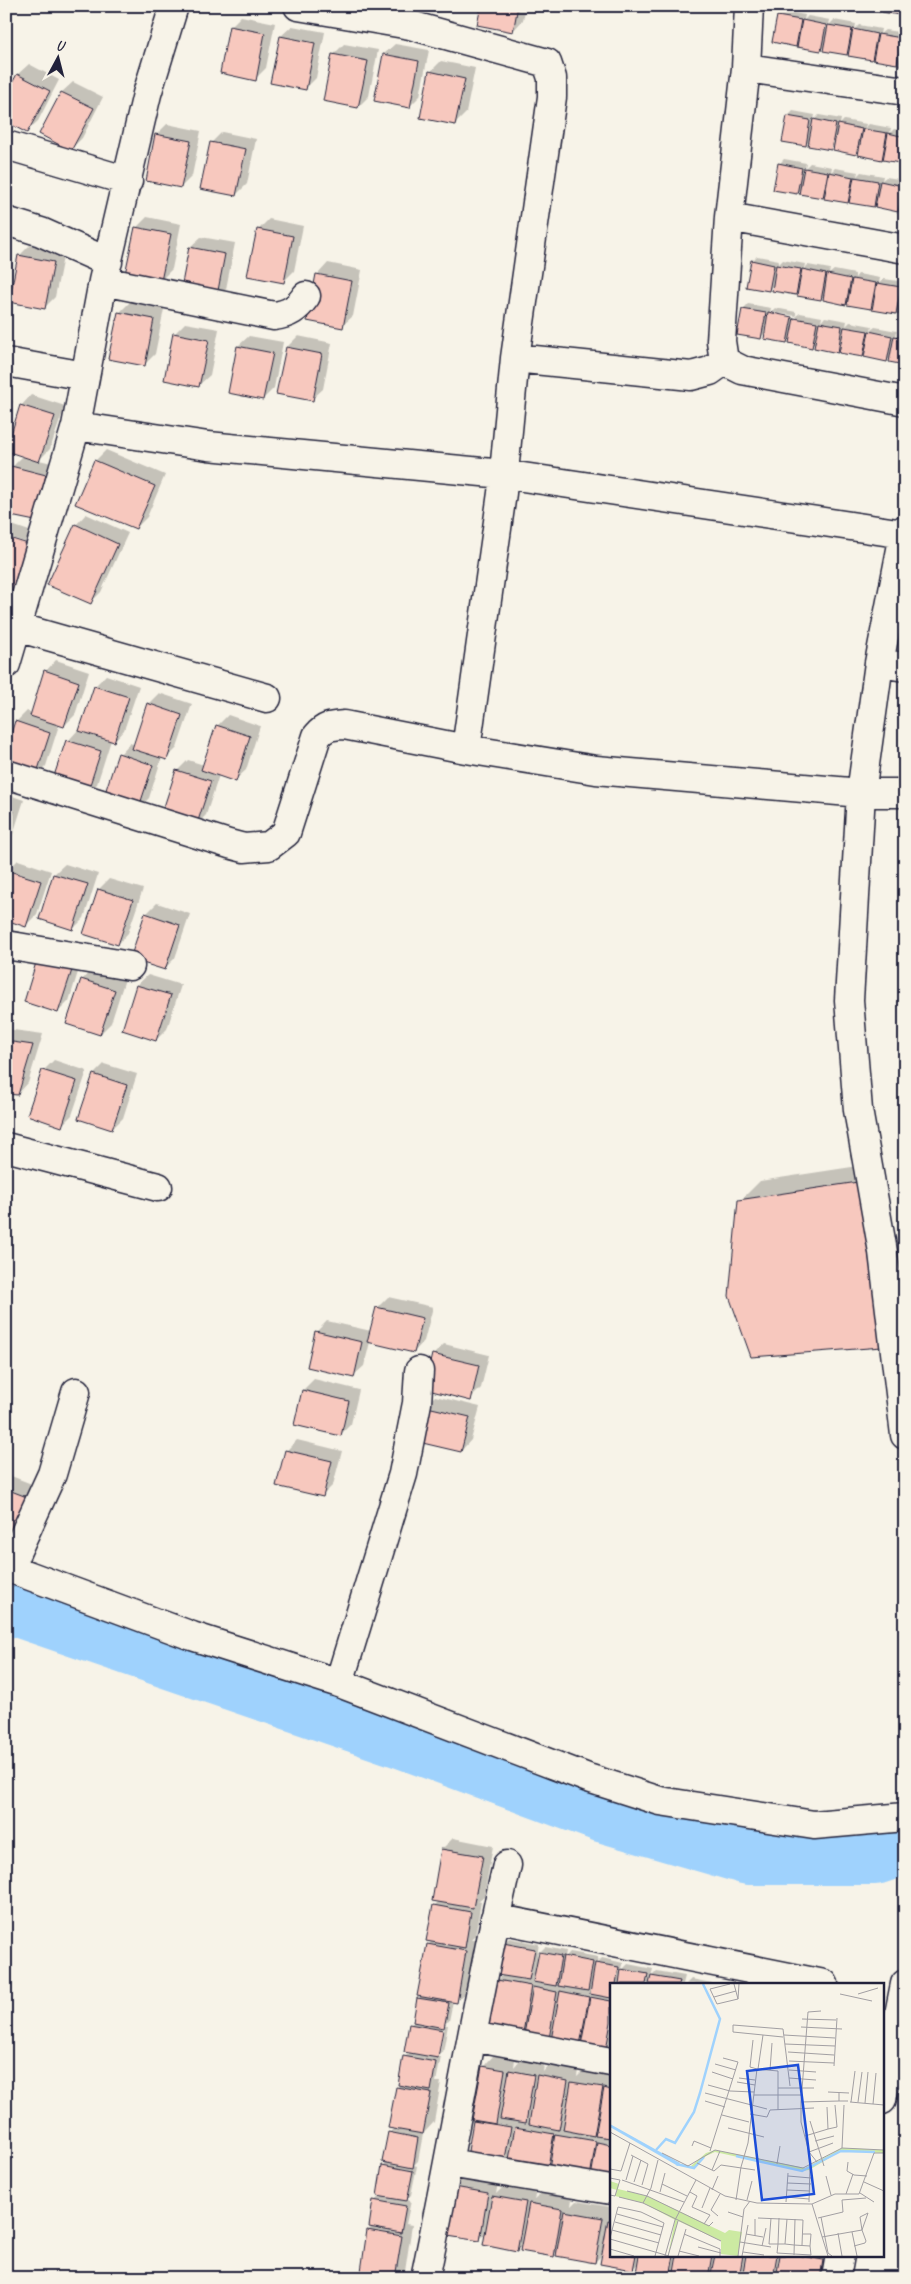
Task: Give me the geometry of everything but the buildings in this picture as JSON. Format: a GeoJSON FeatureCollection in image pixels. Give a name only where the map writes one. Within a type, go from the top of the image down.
{"type":"FeatureCollection","features":[{"type":"Feature","properties":{"kind":"street"},"geometry":{"type":"LineString","coordinates":[[6,664],[12,626],[76,426],[106,272],[148,94],[174,6]]}},
{"type":"Feature","properties":{"kind":"street"},"geometry":{"type":"LineString","coordinates":[[298,6],[412,16],[547,63],[550,70],[552,97],[515,358],[503,474],[466,749]]}},
{"type":"Feature","properties":{"kind":"street"},"geometry":{"type":"LineString","coordinates":[[724,361],[722,341],[729,218],[746,68],[749,6]]}},
{"type":"Feature","properties":{"kind":"street"},"geometry":{"type":"LineString","coordinates":[[746,68],[905,91]]}},
{"type":"Feature","properties":{"kind":"street"},"geometry":{"type":"LineString","coordinates":[[6,145],[128,181]]}},
{"type":"Feature","properties":{"kind":"street"},"geometry":{"type":"LineString","coordinates":[[729,218],[905,249]]}},
{"type":"Feature","properties":{"kind":"street"},"geometry":{"type":"LineString","coordinates":[[6,221],[41,232],[106,272],[274,316],[285,315],[294,310],[306,296]]}},
{"type":"Feature","properties":{"kind":"street"},"geometry":{"type":"LineString","coordinates":[[515,358],[691,376],[710,371],[724,361]]}},
{"type":"Feature","properties":{"kind":"street"},"geometry":{"type":"LineString","coordinates":[[724,361],[742,370],[905,402]]}},
{"type":"Feature","properties":{"kind":"street"},"geometry":{"type":"LineString","coordinates":[[6,362],[86,376]]}},
{"type":"Feature","properties":{"kind":"street"},"geometry":{"type":"LineString","coordinates":[[76,426],[208,446],[503,474],[904,532],[892,665],[861,793],[849,1000],[858,1110],[894,1250],[905,1435]]}},
{"type":"Feature","properties":{"kind":"street"},"geometry":{"type":"LineString","coordinates":[[12,626],[267,698]]}},
{"type":"Feature","properties":{"kind":"street"},"geometry":{"type":"LineString","coordinates":[[6,774],[229,844],[257,848],[269,846],[279,841],[286,833],[317,736],[327,726],[344,725],[466,749],[596,770],[861,793],[905,793]]}},
{"type":"Feature","properties":{"kind":"street"},"geometry":{"type":"LineString","coordinates":[[6,945],[130,966]]}},
{"type":"Feature","properties":{"kind":"street"},"geometry":{"type":"LineString","coordinates":[[6,1147],[158,1187]]}},
{"type":"Feature","properties":{"kind":"street"},"geometry":{"type":"LineString","coordinates":[[339,1683],[403,1474],[417,1403],[419,1371]]}},
{"type":"Feature","properties":{"kind":"street"},"geometry":{"type":"LineString","coordinates":[[76,1392],[52,1474],[8,1567],[192,1636],[339,1683],[588,1778],[660,1802],[814,1825],[905,1817]]}},
{"type":"Feature","properties":{"kind":"street"},"geometry":{"type":"LineString","coordinates":[[425,2278],[507,1865]]}},
{"type":"Feature","properties":{"kind":"street"},"geometry":{"type":"LineString","coordinates":[[495,1918],[819,1983]]}},
{"type":"Feature","properties":{"kind":"street"},"geometry":{"type":"LineString","coordinates":[[884,2086],[897,1993]]}},
{"type":"Feature","properties":{"kind":"street"},"geometry":{"type":"LineString","coordinates":[[472,2036],[610,2062]]}},
{"type":"Feature","properties":{"kind":"street"},"geometry":{"type":"LineString","coordinates":[[449,2163],[610,2190]]}},
{"type":"Feature","properties":{"kind":"street"},"geometry":{"type":"LineString","coordinates":[[836,2278],[840,2256]]}},
{"type":"Feature","properties":{"kind":"green space"},"geometry":{"type":"Polygon","coordinates":[[[6,1567],[588,1778],[778,1821],[905,1817],[905,1846],[875,1856],[748,1856],[604,1814],[401,1739],[6,1604],[6,1567]]]}},
{"type":"Feature","properties":{"kind":"waterway"},"geometry":{"type":"LineString","coordinates":[[6,1604],[401,1739],[604,1814],[748,1856],[875,1856],[905,1846]]}}]}
